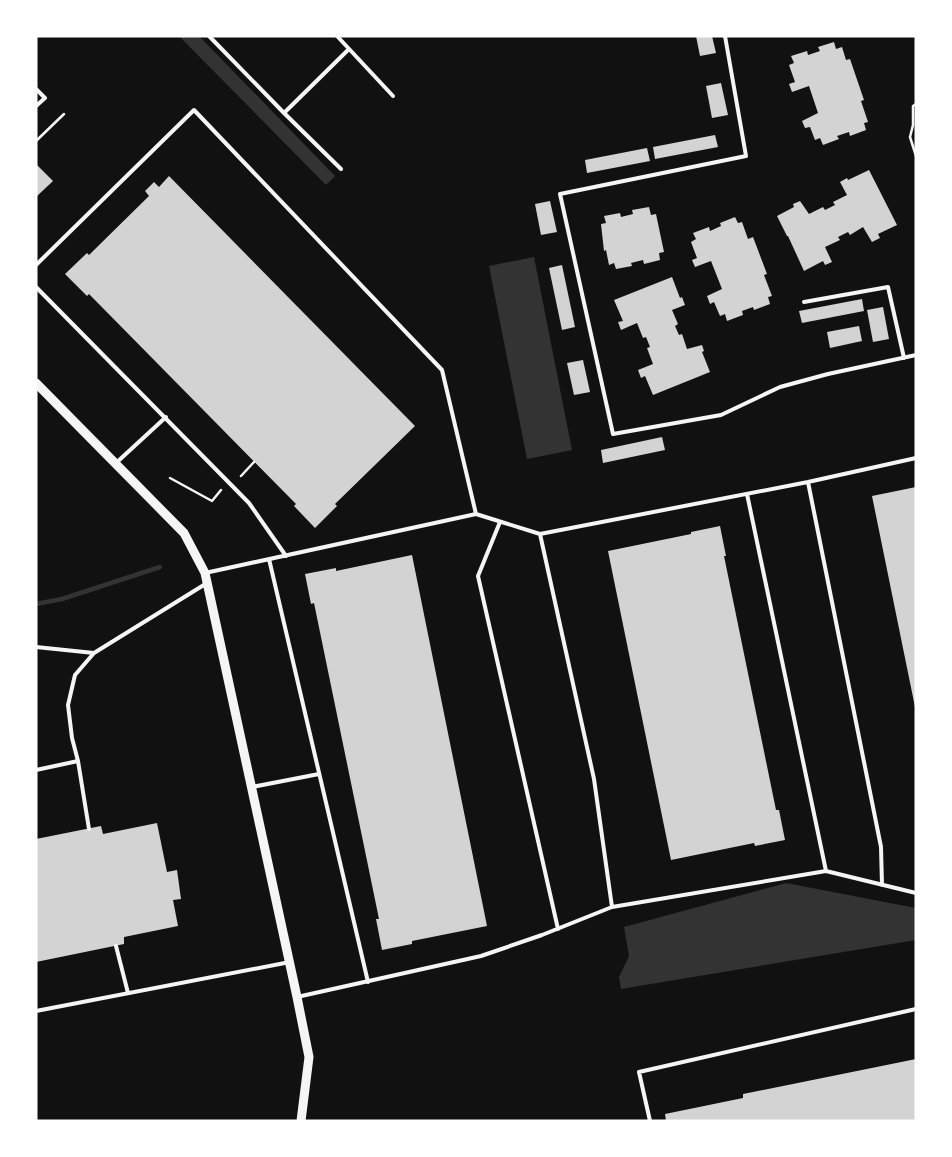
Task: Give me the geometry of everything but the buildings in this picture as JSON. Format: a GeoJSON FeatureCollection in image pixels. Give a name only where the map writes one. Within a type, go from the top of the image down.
{"type":"FeatureCollection","features":[{"type":"Feature","properties":{"kind":"street"},"geometry":{"type":"LineString","coordinates":[[36,383],[184,533],[206,578],[309,1057],[301,1121]]}},
{"type":"Feature","properties":{"kind":"lane"},"geometry":{"type":"LineString","coordinates":[[209,36],[341,169]]}},
{"type":"Feature","properties":{"kind":"lane"},"geometry":{"type":"LineString","coordinates":[[336,36],[393,96]]}},
{"type":"Feature","properties":{"kind":"lane"},"geometry":{"type":"LineString","coordinates":[[725,36],[746,156],[560,194],[613,434],[721,415],[780,387],[916,355]]}},
{"type":"Feature","properties":{"kind":"lane"},"geometry":{"type":"LineString","coordinates":[[284,113],[349,49]]}},
{"type":"Feature","properties":{"kind":"lane"},"geometry":{"type":"LineString","coordinates":[[36,89],[45,98],[36,106]]}},
{"type":"Feature","properties":{"kind":"lane"},"geometry":{"type":"LineString","coordinates":[[36,264],[194,110],[442,370],[476,514]]}},
{"type":"Feature","properties":{"kind":"lane"},"geometry":{"type":"LineString","coordinates":[[36,287],[166,417],[248,503],[286,556]]}},
{"type":"Feature","properties":{"kind":"lane"},"geometry":{"type":"LineString","coordinates":[[804,302],[888,287],[904,358]]}},
{"type":"Feature","properties":{"kind":"lane"},"geometry":{"type":"LineString","coordinates":[[116,464],[166,417]]}},
{"type":"Feature","properties":{"kind":"lane"},"geometry":{"type":"LineString","coordinates":[[88,828],[68,705],[75,675],[94,653],[206,578],[269,560],[476,514],[540,534],[808,482],[916,458]]}},
{"type":"Feature","properties":{"kind":"lane"},"geometry":{"type":"LineString","coordinates":[[808,482],[881,847],[882,885]]}},
{"type":"Feature","properties":{"kind":"lane"},"geometry":{"type":"LineString","coordinates":[[746,494],[826,871]]}},
{"type":"Feature","properties":{"kind":"lane"},"geometry":{"type":"LineString","coordinates":[[500,522],[478,576],[558,929]]}},
{"type":"Feature","properties":{"kind":"lane"},"geometry":{"type":"LineString","coordinates":[[540,534],[594,779],[612,907]]}},
{"type":"Feature","properties":{"kind":"lane"},"geometry":{"type":"LineString","coordinates":[[269,560],[368,982]]}},
{"type":"Feature","properties":{"kind":"lane"},"geometry":{"type":"LineString","coordinates":[[36,647],[94,653]]}},
{"type":"Feature","properties":{"kind":"lane"},"geometry":{"type":"LineString","coordinates":[[36,770],[78,761]]}},
{"type":"Feature","properties":{"kind":"lane"},"geometry":{"type":"LineString","coordinates":[[252,787],[319,774]]}},
{"type":"Feature","properties":{"kind":"lane"},"geometry":{"type":"LineString","coordinates":[[297,997],[481,956],[558,929],[612,907],[826,871],[916,893]]}},
{"type":"Feature","properties":{"kind":"lane"},"geometry":{"type":"LineString","coordinates":[[116,946],[128,993]]}},
{"type":"Feature","properties":{"kind":"lane"},"geometry":{"type":"LineString","coordinates":[[36,1011],[290,962]]}},
{"type":"Feature","properties":{"kind":"lane"},"geometry":{"type":"LineString","coordinates":[[650,1121],[639,1072],[916,1008]]}},
{"type":"Feature","properties":{"kind":"path"},"geometry":{"type":"LineString","coordinates":[[916,104],[912,106],[913,125],[910,137],[916,156]]}},
{"type":"Feature","properties":{"kind":"path"},"geometry":{"type":"LineString","coordinates":[[36,141],[64,114]]}},
{"type":"Feature","properties":{"kind":"path"},"geometry":{"type":"LineString","coordinates":[[241,476],[254,462]]}},
{"type":"Feature","properties":{"kind":"path"},"geometry":{"type":"LineString","coordinates":[[170,478],[212,501],[221,490]]}},
{"type":"Feature","properties":{"kind":"shaded area"},"geometry":{"type":"Polygon","coordinates":[[[179,36],[199,36],[335,176],[326,185],[179,36]]]}},
{"type":"Feature","properties":{"kind":"shaded area"},"geometry":{"type":"Polygon","coordinates":[[[534,257],[572,450],[527,459],[489,266],[534,257]]]}},
{"type":"Feature","properties":{"kind":"shaded area"},"geometry":{"type":"Polygon","coordinates":[[[786,883],[916,908],[916,940],[621,989],[619,977],[629,956],[624,927],[786,883]]]}},
{"type":"Feature","properties":{"kind":"waterway"},"geometry":{"type":"LineString","coordinates":[[36,604],[62,599],[160,567]]}}]}
